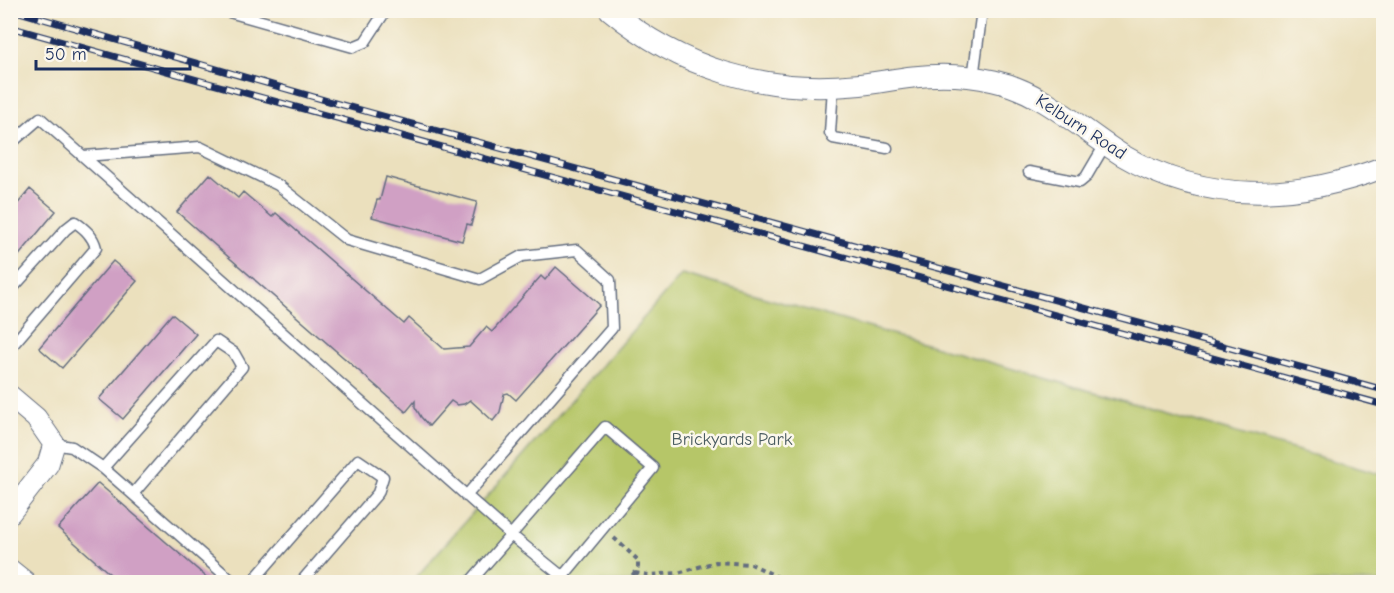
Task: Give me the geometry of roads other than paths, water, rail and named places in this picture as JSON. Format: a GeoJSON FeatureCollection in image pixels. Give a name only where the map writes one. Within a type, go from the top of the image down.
{"type":"FeatureCollection","features":[{"type":"Feature","properties":{"kind":"street","name":"Kelburn Road"},"geometry":{"type":"LineString","coordinates":[[610,10],[657,44],[734,77],[815,88],[941,75],[994,81],[1024,91],[1056,107],[1122,154],[1151,169],[1184,182],[1229,192],[1269,194],[1312,188],[1352,179],[1383,167]]}},
{"type":"Feature","properties":{"kind":"street"},"geometry":{"type":"LineString","coordinates":[[10,396],[36,418],[54,444],[48,464],[10,513]]}},
{"type":"Feature","properties":{"kind":"street"},"geometry":{"type":"LineString","coordinates":[[10,570],[25,582]]}},
{"type":"Feature","properties":{"kind":"lane"},"geometry":{"type":"LineString","coordinates":[[222,10],[353,47],[365,42],[386,10]]}},
{"type":"Feature","properties":{"kind":"lane"},"geometry":{"type":"LineString","coordinates":[[973,78],[982,10]]}},
{"type":"Feature","properties":{"kind":"lane"},"geometry":{"type":"LineString","coordinates":[[833,87],[830,133],[833,138],[887,148]]}},
{"type":"Feature","properties":{"kind":"lane"},"geometry":{"type":"LineString","coordinates":[[10,144],[40,118],[511,536],[563,581],[653,468],[605,427],[511,536],[470,582]]}},
{"type":"Feature","properties":{"kind":"lane"},"geometry":{"type":"LineString","coordinates":[[1029,172],[1080,182],[1086,177],[1106,143]]}},
{"type":"Feature","properties":{"kind":"lane"},"geometry":{"type":"LineString","coordinates":[[84,156],[200,147],[278,185],[347,240],[480,279],[522,256],[577,250],[610,279],[612,328],[466,496]]}},
{"type":"Feature","properties":{"kind":"lane"},"geometry":{"type":"LineString","coordinates":[[10,291],[75,222],[84,228],[94,240],[96,248],[10,348]]}},
{"type":"Feature","properties":{"kind":"lane"},"geometry":{"type":"LineString","coordinates":[[103,468],[216,341],[234,353],[242,367],[133,494]]}},
{"type":"Feature","properties":{"kind":"lane"},"geometry":{"type":"LineString","coordinates":[[54,444],[72,447],[103,468],[233,582]]}},
{"type":"Feature","properties":{"kind":"lane"},"geometry":{"type":"LineString","coordinates":[[252,582],[358,460],[383,477],[378,493],[301,582]]}},
{"type":"Feature","properties":{"kind":"railway"},"geometry":{"type":"LineString","coordinates":[[12,10],[328,101],[1384,390]]}},
{"type":"Feature","properties":{"kind":"railway"},"geometry":{"type":"LineString","coordinates":[[10,27],[1384,405]]}},
{"type":"Feature","properties":{"kind":"park label","name":"Brickyards Park"},"geometry":{"type":"Point","coordinates":[732,439]}}]}
